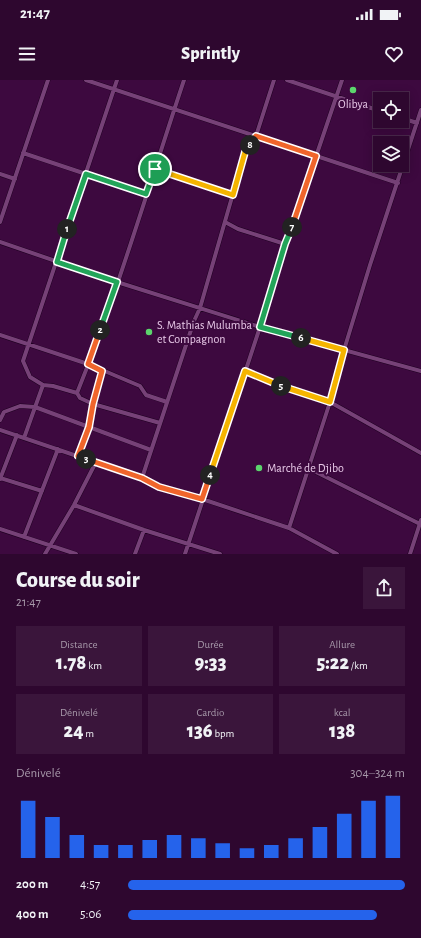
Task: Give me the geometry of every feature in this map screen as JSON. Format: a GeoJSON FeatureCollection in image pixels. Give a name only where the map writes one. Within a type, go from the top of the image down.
{"type":"FeatureCollection","features":[{"type":"Feature","properties":{"kind":"street"},"geometry":{"type":"LineString","coordinates":[[0,222],[48,80]]}},
{"type":"Feature","properties":{"kind":"street"},"geometry":{"type":"LineString","coordinates":[[86,80],[398,183]]}},
{"type":"Feature","properties":{"kind":"street"},"geometry":{"type":"LineString","coordinates":[[117,80],[24,361],[30,377],[43,385],[77,393],[80,398],[93,404],[160,423]]}},
{"type":"Feature","properties":{"kind":"street"},"geometry":{"type":"LineString","coordinates":[[77,393],[117,282],[184,80]]}},
{"type":"Feature","properties":{"kind":"street"},"geometry":{"type":"LineString","coordinates":[[142,478],[194,321],[200,308],[245,152],[256,136],[274,80]]}},
{"type":"Feature","properties":{"kind":"street"},"geometry":{"type":"LineString","coordinates":[[287,80],[373,109]]}},
{"type":"Feature","properties":{"kind":"street"},"geometry":{"type":"LineString","coordinates":[[185,554],[260,327],[285,244],[342,80]]}},
{"type":"Feature","properties":{"kind":"street"},"geometry":{"type":"LineString","coordinates":[[289,528],[330,402],[370,265],[421,110]]}},
{"type":"Feature","properties":{"kind":"street"},"geometry":{"type":"LineString","coordinates":[[409,120],[417,123]]}},
{"type":"Feature","properties":{"kind":"street"},"geometry":{"type":"LineString","coordinates":[[23,153],[146,194]]}},
{"type":"Feature","properties":{"kind":"street"},"geometry":{"type":"LineString","coordinates":[[155,169],[233,195]]}},
{"type":"Feature","properties":{"kind":"street"},"geometry":{"type":"LineString","coordinates":[[0,174],[15,179]]}},
{"type":"Feature","properties":{"kind":"street"},"geometry":{"type":"LineString","coordinates":[[225,222],[238,229],[285,244]]}},
{"type":"Feature","properties":{"kind":"street"},"geometry":{"type":"LineString","coordinates":[[0,242],[117,282],[260,327],[421,371]]}},
{"type":"Feature","properties":{"kind":"street"},"geometry":{"type":"LineString","coordinates":[[0,335],[88,364],[140,386],[146,395],[167,402]]}},
{"type":"Feature","properties":{"kind":"street"},"geometry":{"type":"LineString","coordinates":[[78,456],[89,427],[93,404],[102,371]]}},
{"type":"Feature","properties":{"kind":"street"},"geometry":{"type":"LineString","coordinates":[[245,371],[274,384],[330,402],[421,453]]}},
{"type":"Feature","properties":{"kind":"street"},"geometry":{"type":"LineString","coordinates":[[24,438],[43,385]]}},
{"type":"Feature","properties":{"kind":"street"},"geometry":{"type":"LineString","coordinates":[[0,420],[4,412],[20,406],[35,407],[151,450]]}},
{"type":"Feature","properties":{"kind":"street"},"geometry":{"type":"LineString","coordinates":[[0,430],[142,478],[159,487],[202,499],[289,528],[337,554]]}},
{"type":"Feature","properties":{"kind":"street"},"geometry":{"type":"LineString","coordinates":[[17,436],[0,478],[42,491]]}},
{"type":"Feature","properties":{"kind":"street"},"geometry":{"type":"LineString","coordinates":[[24,538],[58,449]]}},
{"type":"Feature","properties":{"kind":"street"},"geometry":{"type":"LineString","coordinates":[[45,554],[74,505],[96,462]]}},
{"type":"Feature","properties":{"kind":"street"},"geometry":{"type":"LineString","coordinates":[[308,468],[420,522],[410,554]]}},
{"type":"Feature","properties":{"kind":"street"},"geometry":{"type":"LineString","coordinates":[[74,505],[144,530],[220,554]]}},
{"type":"Feature","properties":{"kind":"street"},"geometry":{"type":"LineString","coordinates":[[135,554],[144,530]]}},
{"type":"Feature","properties":{"kind":"street"},"geometry":{"type":"LineString","coordinates":[[0,531],[76,554]]}},
{"type":"Feature","properties":{"kind":"place","name":"Olibya"},"geometry":{"type":"Point","coordinates":[353,90]}},
{"type":"Feature","properties":{"kind":"place","name":"S. Mathias Mulumba et Compagnon"},"geometry":{"type":"Point","coordinates":[149,332]}},
{"type":"Feature","properties":{"kind":"place","name":"Marché de Djibo"},"geometry":{"type":"Point","coordinates":[259,468]}},
{"type":"Feature","properties":{"kind":"route"},"geometry":{"type":"LineString","coordinates":[[256,136],[316,156],[285,244],[260,327],[344,350],[330,402],[274,384],[245,371],[202,499],[159,487],[142,478],[78,456],[89,427],[93,404],[102,371],[88,364],[117,282],[57,262],[86,174],[146,194],[155,169],[233,195],[245,152],[256,136]]}}]}
